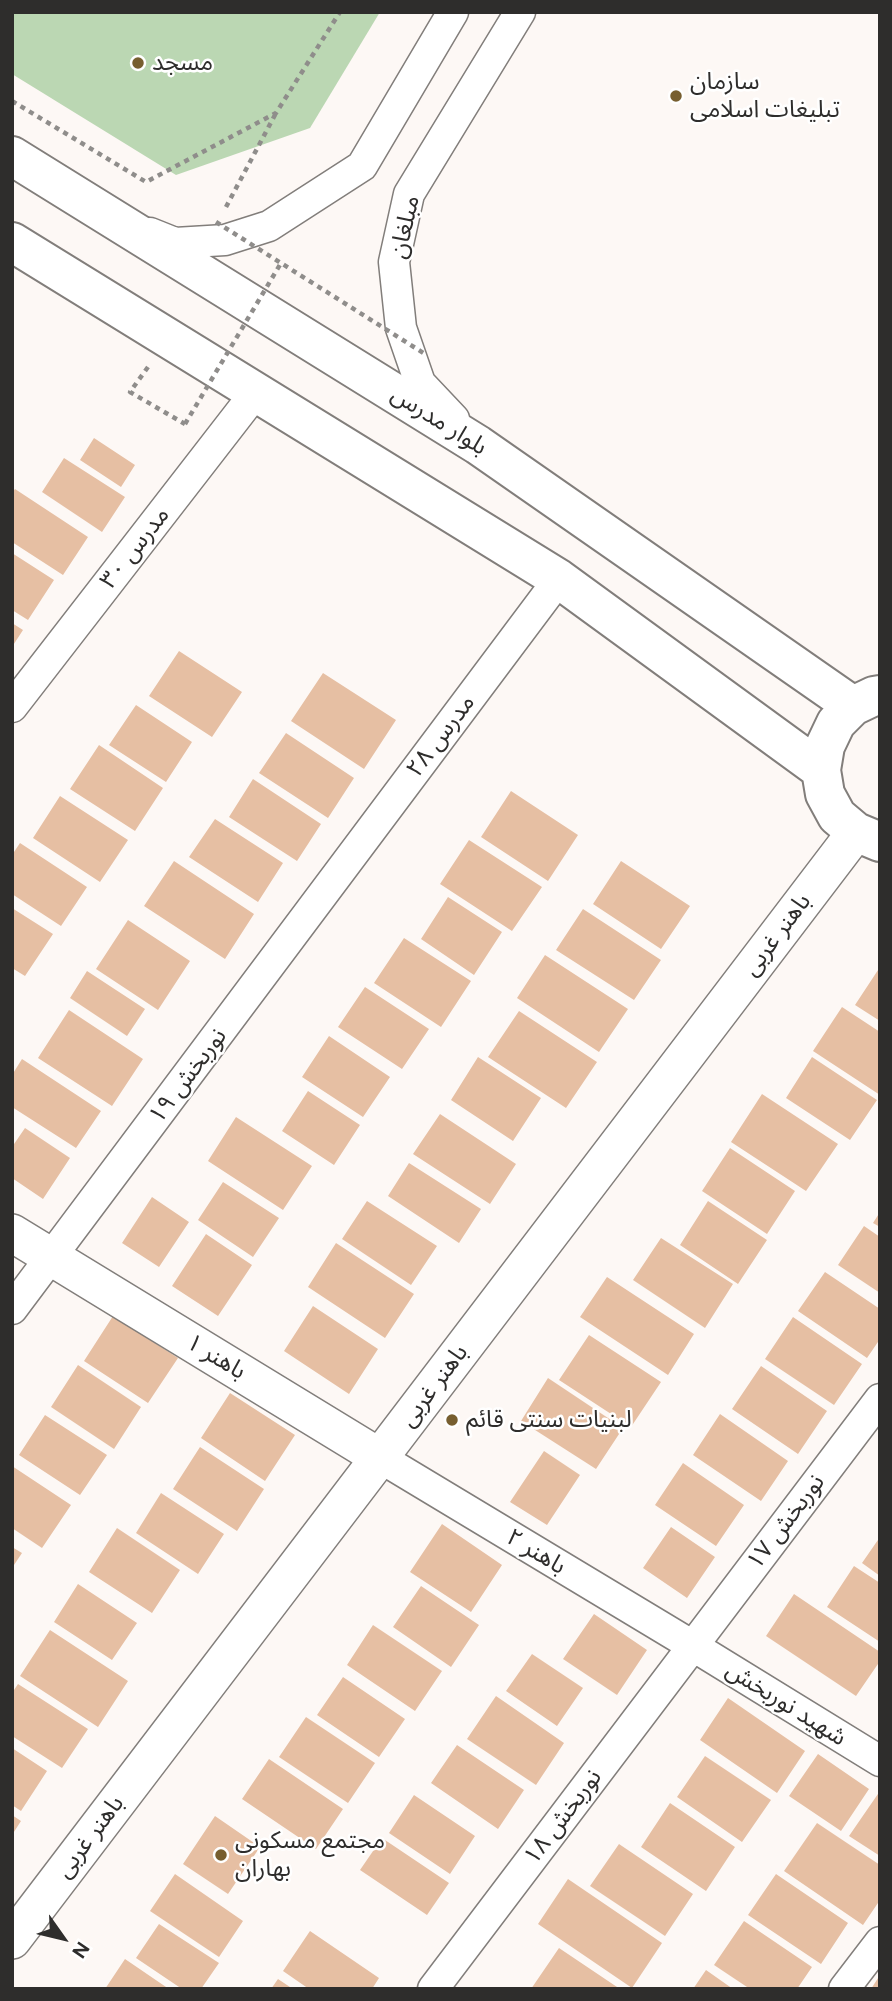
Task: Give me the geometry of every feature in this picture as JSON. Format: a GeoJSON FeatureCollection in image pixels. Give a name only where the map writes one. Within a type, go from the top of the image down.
{"type":"FeatureCollection","features":[{"type":"Feature","properties":{"kind":"main road","name":"بلوار مدرس"},"geometry":{"type":"LineString","coordinates":[[12,156],[478,444],[867,701]]}},
{"type":"Feature","properties":{"kind":"main road"},"geometry":{"type":"LineString","coordinates":[[12,242],[559,579],[821,770]]}},
{"type":"Feature","properties":{"kind":"main road"},"geometry":{"type":"LineString","coordinates":[[867,701],[836,723],[825,746],[821,770],[825,794],[837,816],[868,837]]}},
{"type":"Feature","properties":{"kind":"street"},"geometry":{"type":"LineString","coordinates":[[110,216],[175,243],[225,240],[269,226],[362,166],[453,12]]}},
{"type":"Feature","properties":{"kind":"street","name":"مبلغان"},"geometry":{"type":"LineString","coordinates":[[478,444],[420,383],[401,328],[394,262],[409,194],[520,12]]}},
{"type":"Feature","properties":{"kind":"street","name":"مدرس ۳۰"},"geometry":{"type":"LineString","coordinates":[[13,706],[256,392]]}},
{"type":"Feature","properties":{"kind":"street","name":"مدرس ۲۸"},"geometry":{"type":"LineString","coordinates":[[323,894],[559,579]]}},
{"type":"Feature","properties":{"kind":"street","name":"باهنر غربی"},"geometry":{"type":"LineString","coordinates":[[12,1940],[379,1457],[868,837]]}},
{"type":"Feature","properties":{"kind":"street","name":"نوربخش ۱۹"},"geometry":{"type":"LineString","coordinates":[[12,1309],[323,894]]}},
{"type":"Feature","properties":{"kind":"street","name":"باهنر ۱"},"geometry":{"type":"LineString","coordinates":[[12,1233],[379,1457]]}},
{"type":"Feature","properties":{"kind":"street","name":"نوربخش ۱۷"},"geometry":{"type":"LineString","coordinates":[[693,1646],[880,1399]]}},
{"type":"Feature","properties":{"kind":"street","name":"باهنر ۲"},"geometry":{"type":"LineString","coordinates":[[379,1457],[693,1646]]}},
{"type":"Feature","properties":{"kind":"street","name":"شهید نوربخش"},"geometry":{"type":"LineString","coordinates":[[693,1646],[880,1761]]}},
{"type":"Feature","properties":{"kind":"street","name":"نوربخش ۱۸"},"geometry":{"type":"LineString","coordinates":[[433,1989],[693,1646]]}},
{"type":"Feature","properties":{"kind":"street"},"geometry":{"type":"LineString","coordinates":[[844,1989],[880,1942]]}},
{"type":"Feature","properties":{"kind":"path"},"geometry":{"type":"LineString","coordinates":[[230,200],[276,113],[340,12]]}},
{"type":"Feature","properties":{"kind":"path"},"geometry":{"type":"LineString","coordinates":[[12,101],[146,182],[276,113]]}},
{"type":"Feature","properties":{"kind":"path"},"geometry":{"type":"LineString","coordinates":[[216,222],[425,354]]}},
{"type":"Feature","properties":{"kind":"path"},"geometry":{"type":"LineString","coordinates":[[130,392],[185,424],[281,263]]}},
{"type":"Feature","properties":{"kind":"green space"},"geometry":{"type":"Polygon","coordinates":[[[12,12],[380,12],[310,128],[176,175],[12,74],[12,12]]]}},
{"type":"Feature","properties":{"kind":"building"},"geometry":{"type":"Polygon","coordinates":[[[94,438],[135,465],[121,487],[80,460],[94,438]]]}},
{"type":"Feature","properties":{"kind":"building"},"geometry":{"type":"Polygon","coordinates":[[[64,458],[125,497],[102,532],[42,492],[64,458]]]}},
{"type":"Feature","properties":{"kind":"building"},"geometry":{"type":"Polygon","coordinates":[[[15,489],[88,537],[63,575],[12,542],[12,493],[15,489]]]}},
{"type":"Feature","properties":{"kind":"building"},"geometry":{"type":"Polygon","coordinates":[[[12,553],[54,580],[28,620],[12,610],[12,553]]]}},
{"type":"Feature","properties":{"kind":"building"},"geometry":{"type":"Polygon","coordinates":[[[12,623],[23,630],[12,647],[12,623]]]}},
{"type":"Feature","properties":{"kind":"building"},"geometry":{"type":"Polygon","coordinates":[[[179,651],[242,692],[212,737],[149,696],[179,651]]]}},
{"type":"Feature","properties":{"kind":"building"},"geometry":{"type":"Polygon","coordinates":[[[323,673],[396,720],[364,769],[291,721],[323,673]]]}},
{"type":"Feature","properties":{"kind":"building"},"geometry":{"type":"Polygon","coordinates":[[[136,705],[192,742],[166,782],[109,745],[136,705]]]}},
{"type":"Feature","properties":{"kind":"building"},"geometry":{"type":"Polygon","coordinates":[[[286,733],[354,778],[328,818],[259,773],[286,733]]]}},
{"type":"Feature","properties":{"kind":"building"},"geometry":{"type":"Polygon","coordinates":[[[99,745],[163,788],[135,831],[70,789],[99,745]]]}},
{"type":"Feature","properties":{"kind":"building"},"geometry":{"type":"Polygon","coordinates":[[[253,779],[321,824],[297,861],[229,817],[253,779]]]}},
{"type":"Feature","properties":{"kind":"building"},"geometry":{"type":"Polygon","coordinates":[[[511,791],[578,835],[548,881],[481,837],[511,791]]]}},
{"type":"Feature","properties":{"kind":"building"},"geometry":{"type":"Polygon","coordinates":[[[60,796],[128,840],[100,882],[33,838],[60,796]]]}},
{"type":"Feature","properties":{"kind":"building"},"geometry":{"type":"Polygon","coordinates":[[[215,819],[283,863],[258,902],[189,857],[215,819]]]}},
{"type":"Feature","properties":{"kind":"building"},"geometry":{"type":"Polygon","coordinates":[[[469,840],[542,887],[512,931],[440,884],[469,840]]]}},
{"type":"Feature","properties":{"kind":"building"},"geometry":{"type":"Polygon","coordinates":[[[20,843],[87,887],[61,926],[12,894],[12,855],[20,843]]]}},
{"type":"Feature","properties":{"kind":"building"},"geometry":{"type":"Polygon","coordinates":[[[174,861],[254,914],[225,959],[144,906],[174,861]]]}},
{"type":"Feature","properties":{"kind":"building"},"geometry":{"type":"Polygon","coordinates":[[[621,861],[690,906],[661,949],[593,904],[621,861]]]}},
{"type":"Feature","properties":{"kind":"building"},"geometry":{"type":"Polygon","coordinates":[[[448,897],[502,932],[474,975],[421,939],[448,897]]]}},
{"type":"Feature","properties":{"kind":"building"},"geometry":{"type":"Polygon","coordinates":[[[12,908],[53,934],[25,976],[12,968],[12,908]]]}},
{"type":"Feature","properties":{"kind":"building"},"geometry":{"type":"Polygon","coordinates":[[[583,909],[661,960],[634,1000],[556,950],[583,909]]]}},
{"type":"Feature","properties":{"kind":"building"},"geometry":{"type":"Polygon","coordinates":[[[128,920],[190,961],[158,1010],[96,969],[128,920]]]}},
{"type":"Feature","properties":{"kind":"building"},"geometry":{"type":"Polygon","coordinates":[[[404,938],[471,981],[441,1027],[374,983],[404,938]]]}},
{"type":"Feature","properties":{"kind":"building"},"geometry":{"type":"Polygon","coordinates":[[[545,955],[628,1009],[599,1052],[517,998],[545,955]]]}},
{"type":"Feature","properties":{"kind":"building"},"geometry":{"type":"Polygon","coordinates":[[[880,967],[880,1021],[855,1005],[880,967]]]}},
{"type":"Feature","properties":{"kind":"building"},"geometry":{"type":"Polygon","coordinates":[[[87,971],[145,1009],[127,1036],[70,998],[87,971]]]}},
{"type":"Feature","properties":{"kind":"building"},"geometry":{"type":"Polygon","coordinates":[[[365,987],[429,1029],[402,1069],[338,1027],[365,987]]]}},
{"type":"Feature","properties":{"kind":"building"},"geometry":{"type":"Polygon","coordinates":[[[842,1007],[880,1032],[880,1095],[813,1051],[842,1007]]]}},
{"type":"Feature","properties":{"kind":"building"},"geometry":{"type":"Polygon","coordinates":[[[69,1010],[143,1059],[112,1106],[38,1058],[69,1010]]]}},
{"type":"Feature","properties":{"kind":"building"},"geometry":{"type":"Polygon","coordinates":[[[519,1011],[597,1062],[566,1108],[488,1057],[519,1011]]]}},
{"type":"Feature","properties":{"kind":"building"},"geometry":{"type":"Polygon","coordinates":[[[329,1036],[390,1077],[363,1117],[302,1077],[329,1036]]]}},
{"type":"Feature","properties":{"kind":"building"},"geometry":{"type":"Polygon","coordinates":[[[478,1057],[541,1098],[513,1141],[451,1100],[478,1057]]]}},
{"type":"Feature","properties":{"kind":"building"},"geometry":{"type":"Polygon","coordinates":[[[812,1057],[877,1100],[850,1140],[786,1098],[812,1057]]]}},
{"type":"Feature","properties":{"kind":"building"},"geometry":{"type":"Polygon","coordinates":[[[22,1059],[101,1111],[76,1148],[12,1107],[12,1075],[22,1059]]]}},
{"type":"Feature","properties":{"kind":"building"},"geometry":{"type":"Polygon","coordinates":[[[308,1091],[360,1125],[334,1165],[282,1131],[308,1091]]]}},
{"type":"Feature","properties":{"kind":"building"},"geometry":{"type":"Polygon","coordinates":[[[762,1094],[838,1144],[806,1191],[731,1142],[762,1094]]]}},
{"type":"Feature","properties":{"kind":"building"},"geometry":{"type":"Polygon","coordinates":[[[440,1114],[516,1164],[490,1204],[413,1154],[440,1114]]]}},
{"type":"Feature","properties":{"kind":"building"},"geometry":{"type":"Polygon","coordinates":[[[236,1117],[312,1166],[283,1210],[208,1161],[236,1117]]]}},
{"type":"Feature","properties":{"kind":"building"},"geometry":{"type":"Polygon","coordinates":[[[25,1128],[70,1158],[43,1199],[12,1178],[12,1147],[25,1128]]]}},
{"type":"Feature","properties":{"kind":"building"},"geometry":{"type":"Polygon","coordinates":[[[730,1148],[795,1191],[767,1234],[702,1191],[730,1148]]]}},
{"type":"Feature","properties":{"kind":"building"},"geometry":{"type":"Polygon","coordinates":[[[409,1163],[481,1209],[459,1243],[388,1196],[409,1163]]]}},
{"type":"Feature","properties":{"kind":"building"},"geometry":{"type":"Polygon","coordinates":[[[223,1182],[279,1218],[253,1257],[198,1220],[223,1182]]]}},
{"type":"Feature","properties":{"kind":"building"},"geometry":{"type":"Polygon","coordinates":[[[152,1197],[189,1222],[159,1267],[122,1243],[152,1197]]]}},
{"type":"Feature","properties":{"kind":"building"},"geometry":{"type":"Polygon","coordinates":[[[367,1201],[437,1246],[411,1285],[342,1239],[367,1201]]]}},
{"type":"Feature","properties":{"kind":"building"},"geometry":{"type":"Polygon","coordinates":[[[708,1201],[767,1240],[738,1284],[680,1245],[708,1201]]]}},
{"type":"Feature","properties":{"kind":"building"},"geometry":{"type":"Polygon","coordinates":[[[880,1212],[880,1227],[873,1223],[880,1212]]]}},
{"type":"Feature","properties":{"kind":"building"},"geometry":{"type":"Polygon","coordinates":[[[864,1226],[880,1237],[880,1293],[838,1265],[864,1226]]]}},
{"type":"Feature","properties":{"kind":"building"},"geometry":{"type":"Polygon","coordinates":[[[206,1234],[252,1265],[218,1316],[172,1286],[206,1234]]]}},
{"type":"Feature","properties":{"kind":"building"},"geometry":{"type":"Polygon","coordinates":[[[661,1238],[733,1284],[705,1328],[633,1280],[661,1238]]]}},
{"type":"Feature","properties":{"kind":"building"},"geometry":{"type":"Polygon","coordinates":[[[336,1243],[414,1294],[385,1338],[308,1287],[336,1243]]]}},
{"type":"Feature","properties":{"kind":"building"},"geometry":{"type":"Polygon","coordinates":[[[825,1272],[880,1309],[880,1339],[867,1358],[798,1311],[825,1272]]]}},
{"type":"Feature","properties":{"kind":"building"},"geometry":{"type":"Polygon","coordinates":[[[607,1277],[694,1334],[668,1375],[580,1317],[607,1277]]]}},
{"type":"Feature","properties":{"kind":"building"},"geometry":{"type":"Polygon","coordinates":[[[313,1306],[378,1349],[349,1394],[284,1351],[313,1306]]]}},
{"type":"Feature","properties":{"kind":"building"},"geometry":{"type":"Polygon","coordinates":[[[113,1316],[178,1358],[148,1403],[84,1361],[113,1316]]]}},
{"type":"Feature","properties":{"kind":"building"},"geometry":{"type":"Polygon","coordinates":[[[793,1317],[862,1364],[834,1405],[765,1359],[793,1317]]]}},
{"type":"Feature","properties":{"kind":"building"},"geometry":{"type":"Polygon","coordinates":[[[589,1335],[661,1382],[631,1427],[559,1380],[589,1335]]]}},
{"type":"Feature","properties":{"kind":"building"},"geometry":{"type":"Polygon","coordinates":[[[78,1365],[141,1407],[114,1449],[51,1407],[78,1365]]]}},
{"type":"Feature","properties":{"kind":"building"},"geometry":{"type":"Polygon","coordinates":[[[761,1366],[827,1411],[798,1454],[732,1409],[761,1366]]]}},
{"type":"Feature","properties":{"kind":"building"},"geometry":{"type":"Polygon","coordinates":[[[548,1378],[623,1428],[596,1469],[521,1421],[548,1378]]]}},
{"type":"Feature","properties":{"kind":"building"},"geometry":{"type":"Polygon","coordinates":[[[230,1393],[295,1435],[265,1481],[201,1438],[230,1393]]]}},
{"type":"Feature","properties":{"kind":"building"},"geometry":{"type":"Polygon","coordinates":[[[720,1414],[788,1461],[761,1501],[693,1455],[720,1414]]]}},
{"type":"Feature","properties":{"kind":"building"},"geometry":{"type":"Polygon","coordinates":[[[45,1415],[107,1455],[80,1495],[19,1455],[45,1415]]]}},
{"type":"Feature","properties":{"kind":"building"},"geometry":{"type":"Polygon","coordinates":[[[200,1447],[264,1489],[237,1531],[173,1489],[200,1447]]]}},
{"type":"Feature","properties":{"kind":"building"},"geometry":{"type":"Polygon","coordinates":[[[544,1451],[580,1475],[547,1525],[510,1502],[544,1451]]]}},
{"type":"Feature","properties":{"kind":"building"},"geometry":{"type":"Polygon","coordinates":[[[683,1463],[744,1505],[716,1546],[655,1505],[683,1463]]]}},
{"type":"Feature","properties":{"kind":"building"},"geometry":{"type":"Polygon","coordinates":[[[12,1466],[71,1505],[42,1548],[12,1528],[12,1466]]]}},
{"type":"Feature","properties":{"kind":"building"},"geometry":{"type":"Polygon","coordinates":[[[161,1493],[224,1534],[198,1574],[136,1533],[161,1493]]]}},
{"type":"Feature","properties":{"kind":"building"},"geometry":{"type":"Polygon","coordinates":[[[442,1524],[502,1565],[471,1612],[410,1572],[442,1524]]]}},
{"type":"Feature","properties":{"kind":"building"},"geometry":{"type":"Polygon","coordinates":[[[671,1527],[715,1557],[687,1598],[643,1568],[671,1527]]]}},
{"type":"Feature","properties":{"kind":"building"},"geometry":{"type":"Polygon","coordinates":[[[117,1528],[180,1570],[152,1613],[89,1572],[117,1528]]]}},
{"type":"Feature","properties":{"kind":"building"},"geometry":{"type":"Polygon","coordinates":[[[880,1537],[880,1576],[862,1563],[880,1537]]]}},
{"type":"Feature","properties":{"kind":"building"},"geometry":{"type":"Polygon","coordinates":[[[12,1547],[22,1553],[12,1568],[12,1547]]]}},
{"type":"Feature","properties":{"kind":"building"},"geometry":{"type":"Polygon","coordinates":[[[854,1566],[880,1583],[880,1642],[827,1607],[854,1566]]]}},
{"type":"Feature","properties":{"kind":"building"},"geometry":{"type":"Polygon","coordinates":[[[78,1584],[137,1623],[112,1660],[54,1622],[78,1584]]]}},
{"type":"Feature","properties":{"kind":"building"},"geometry":{"type":"Polygon","coordinates":[[[421,1586],[479,1625],[451,1667],[393,1627],[421,1586]]]}},
{"type":"Feature","properties":{"kind":"building"},"geometry":{"type":"Polygon","coordinates":[[[794,1594],[880,1652],[880,1661],[856,1696],[766,1636],[794,1594]]]}},
{"type":"Feature","properties":{"kind":"building"},"geometry":{"type":"Polygon","coordinates":[[[594,1614],[647,1650],[617,1695],[563,1659],[594,1614]]]}},
{"type":"Feature","properties":{"kind":"building"},"geometry":{"type":"Polygon","coordinates":[[[373,1625],[442,1671],[415,1711],[347,1665],[373,1625]]]}},
{"type":"Feature","properties":{"kind":"building"},"geometry":{"type":"Polygon","coordinates":[[[50,1630],[128,1681],[98,1727],[20,1676],[50,1630]]]}},
{"type":"Feature","properties":{"kind":"building"},"geometry":{"type":"Polygon","coordinates":[[[532,1654],[583,1688],[557,1726],[506,1691],[532,1654]]]}},
{"type":"Feature","properties":{"kind":"building"},"geometry":{"type":"Polygon","coordinates":[[[343,1677],[405,1719],[379,1757],[317,1715],[343,1677]]]}},
{"type":"Feature","properties":{"kind":"building"},"geometry":{"type":"Polygon","coordinates":[[[18,1684],[88,1729],[62,1768],[12,1736],[12,1693],[18,1684]]]}},
{"type":"Feature","properties":{"kind":"building"},"geometry":{"type":"Polygon","coordinates":[[[496,1696],[564,1743],[536,1785],[467,1739],[496,1696]]]}},
{"type":"Feature","properties":{"kind":"building"},"geometry":{"type":"Polygon","coordinates":[[[728,1698],[805,1751],[777,1793],[700,1740],[728,1698]]]}},
{"type":"Feature","properties":{"kind":"building"},"geometry":{"type":"Polygon","coordinates":[[[306,1717],[375,1763],[348,1803],[279,1757],[306,1717]]]}},
{"type":"Feature","properties":{"kind":"building"},"geometry":{"type":"Polygon","coordinates":[[[457,1745],[524,1790],[498,1829],[431,1783],[457,1745]]]}},
{"type":"Feature","properties":{"kind":"building"},"geometry":{"type":"Polygon","coordinates":[[[12,1748],[47,1771],[21,1811],[12,1805],[12,1748]]]}},
{"type":"Feature","properties":{"kind":"building"},"geometry":{"type":"Polygon","coordinates":[[[818,1754],[869,1789],[841,1831],[789,1796],[818,1754]]]}},
{"type":"Feature","properties":{"kind":"building"},"geometry":{"type":"Polygon","coordinates":[[[705,1756],[771,1800],[742,1842],[677,1797],[705,1756]]]}},
{"type":"Feature","properties":{"kind":"building"},"geometry":{"type":"Polygon","coordinates":[[[269,1759],[343,1809],[316,1849],[242,1799],[269,1759]]]}},
{"type":"Feature","properties":{"kind":"building"},"geometry":{"type":"Polygon","coordinates":[[[880,1791],[880,1856],[849,1836],[880,1791]]]}},
{"type":"Feature","properties":{"kind":"building"},"geometry":{"type":"Polygon","coordinates":[[[414,1795],[475,1836],[450,1874],[389,1833],[414,1795]]]}},
{"type":"Feature","properties":{"kind":"building"},"geometry":{"type":"Polygon","coordinates":[[[670,1803],[735,1847],[706,1891],[641,1847],[670,1803]]]}},
{"type":"Feature","properties":{"kind":"building"},"geometry":{"type":"Polygon","coordinates":[[[12,1815],[21,1821],[12,1835],[12,1815]]]}},
{"type":"Feature","properties":{"kind":"building","name":"مجتمع مسکونی بهاران"},"geometry":{"type":"Polygon","coordinates":[[[215,1816],[260,1847],[228,1894],[183,1864],[215,1816]]]}},
{"type":"Feature","properties":{"kind":"building"},"geometry":{"type":"Polygon","coordinates":[[[817,1823],[880,1865],[880,1900],[863,1925],[784,1871],[817,1823]]]}},
{"type":"Feature","properties":{"kind":"building"},"geometry":{"type":"Polygon","coordinates":[[[382,1838],[449,1883],[427,1915],[360,1870],[382,1838]]]}},
{"type":"Feature","properties":{"kind":"building"},"geometry":{"type":"Polygon","coordinates":[[[619,1844],[693,1894],[665,1936],[590,1886],[619,1844]]]}},
{"type":"Feature","properties":{"kind":"building"},"geometry":{"type":"Polygon","coordinates":[[[175,1874],[243,1921],[219,1957],[150,1911],[175,1874]]]}},
{"type":"Feature","properties":{"kind":"building"},"geometry":{"type":"Polygon","coordinates":[[[776,1874],[848,1923],[821,1964],[748,1915],[776,1874]]]}},
{"type":"Feature","properties":{"kind":"building"},"geometry":{"type":"Polygon","coordinates":[[[568,1879],[662,1943],[632,1988],[538,1924],[568,1879]]]}},
{"type":"Feature","properties":{"kind":"building"},"geometry":{"type":"Polygon","coordinates":[[[744,1921],[812,1967],[797,1989],[750,1989],[714,1965],[744,1921]]]}},
{"type":"Feature","properties":{"kind":"building"},"geometry":{"type":"Polygon","coordinates":[[[159,1924],[219,1963],[201,1989],[182,1989],[136,1958],[159,1924]]]}},
{"type":"Feature","properties":{"kind":"building"},"geometry":{"type":"Polygon","coordinates":[[[310,1931],[379,1978],[372,1989],[309,1989],[283,1971],[310,1931]]]}},
{"type":"Feature","properties":{"kind":"building"},"geometry":{"type":"Polygon","coordinates":[[[559,1948],[620,1989],[531,1989],[559,1948]]]}},
{"type":"Feature","properties":{"kind":"building"},"geometry":{"type":"Polygon","coordinates":[[[125,1959],[169,1989],[105,1989],[125,1959]]]}},
{"type":"Feature","properties":{"kind":"building"},"geometry":{"type":"Polygon","coordinates":[[[706,1970],[733,1989],[693,1989],[706,1970]]]}},
{"type":"Feature","properties":{"kind":"building"},"geometry":{"type":"Polygon","coordinates":[[[880,1975],[880,1989],[871,1989],[880,1975]]]}},
{"type":"Feature","properties":{"kind":"building"},"geometry":{"type":"Polygon","coordinates":[[[278,1979],[293,1989],[271,1989],[278,1979]]]}},
{"type":"Feature","properties":{"kind":"place","name":"مسجد"},"geometry":{"type":"Point","coordinates":[138,63]}},
{"type":"Feature","properties":{"kind":"place","name":"سازمان تبلیغات اسلامی"},"geometry":{"type":"Point","coordinates":[676,96]}},
{"type":"Feature","properties":{"kind":"place","name":"لبنیات سنتی قائم"},"geometry":{"type":"Point","coordinates":[452,1420]}},
{"type":"Feature","properties":{"kind":"place","name":"مجتمع مسکونی بهاران"},"geometry":{"type":"Point","coordinates":[221,1855]}}]}
